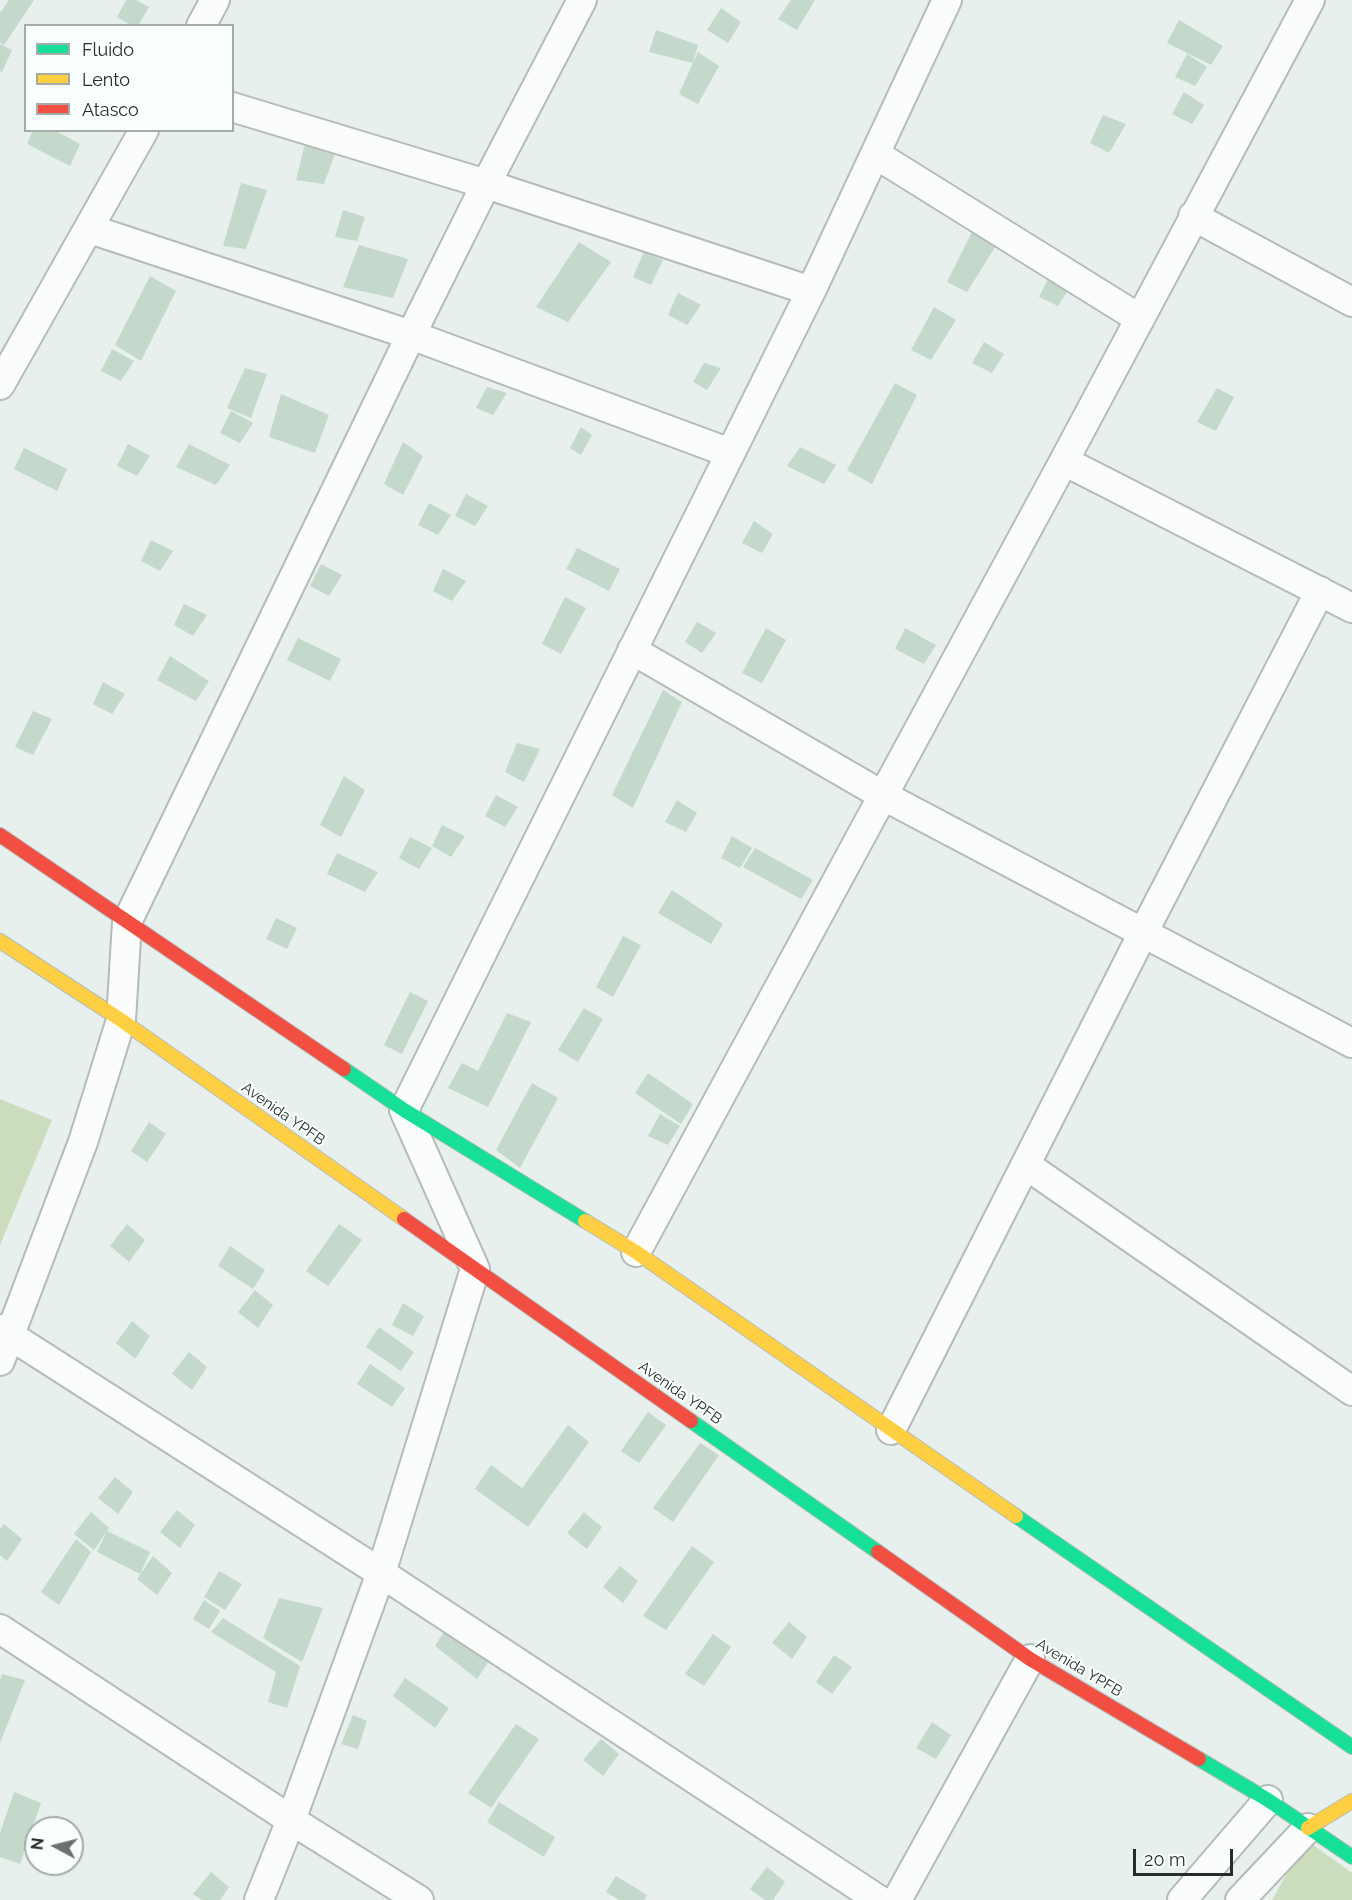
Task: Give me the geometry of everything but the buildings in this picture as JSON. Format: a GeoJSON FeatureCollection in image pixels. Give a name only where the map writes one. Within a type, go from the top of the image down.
{"type":"FeatureCollection","features":[{"type":"Feature","properties":{"kind":"street"},"geometry":{"type":"LineString","coordinates":[[202,24],[215,0]]}},
{"type":"Feature","properties":{"kind":"street"},"geometry":{"type":"LineString","coordinates":[[582,0],[411,334],[127,922],[122,1020],[83,1142],[3,1342],[381,1573],[879,1900]]}},
{"type":"Feature","properties":{"kind":"street"},"geometry":{"type":"LineString","coordinates":[[404,1110],[811,291],[947,0]]}},
{"type":"Feature","properties":{"kind":"street"},"geometry":{"type":"LineString","coordinates":[[636,1252],[1064,461],[1310,0]]}},
{"type":"Feature","properties":{"kind":"street"},"geometry":{"type":"LineString","coordinates":[[234,108],[486,184],[811,291]]}},
{"type":"Feature","properties":{"kind":"street"},"geometry":{"type":"LineString","coordinates":[[0,384],[90,229],[143,132]]}},
{"type":"Feature","properties":{"kind":"street"},"geometry":{"type":"LineString","coordinates":[[875,154],[1140,319]]}},
{"type":"Feature","properties":{"kind":"street"},"geometry":{"type":"LineString","coordinates":[[1193,216],[1352,302]]}},
{"type":"Feature","properties":{"kind":"street"},"geometry":{"type":"LineString","coordinates":[[90,229],[411,334],[730,453]]}},
{"type":"Feature","properties":{"kind":"street"},"geometry":{"type":"LineString","coordinates":[[1064,461],[1352,608]]}},
{"type":"Feature","properties":{"kind":"street"},"geometry":{"type":"LineString","coordinates":[[891,1430],[1143,933],[1320,591]]}},
{"type":"Feature","properties":{"kind":"street"},"geometry":{"type":"LineString","coordinates":[[632,650],[882,795],[1352,1043]]}},
{"type":"Feature","properties":{"kind":"street"},"geometry":{"type":"LineString","coordinates":[[0,834],[404,1110],[636,1252],[1352,1747]]}},
{"type":"Feature","properties":{"kind":"street","name":"Avenida YPFB"},"geometry":{"type":"LineString","coordinates":[[0,941],[122,1020],[1030,1659],[1268,1800],[1352,1857]]}},
{"type":"Feature","properties":{"kind":"street"},"geometry":{"type":"LineString","coordinates":[[259,1900],[291,1820],[381,1573],[475,1269],[404,1110]]}},
{"type":"Feature","properties":{"kind":"street"},"geometry":{"type":"LineString","coordinates":[[1026,1165],[1352,1390]]}},
{"type":"Feature","properties":{"kind":"street"},"geometry":{"type":"LineString","coordinates":[[0,1629],[291,1820],[419,1900]]}},
{"type":"Feature","properties":{"kind":"street"},"geometry":{"type":"LineString","coordinates":[[897,1900],[1030,1659]]}},
{"type":"Feature","properties":{"kind":"street"},"geometry":{"type":"LineString","coordinates":[[1182,1900],[1268,1800]]}},
{"type":"Feature","properties":{"kind":"street"},"geometry":{"type":"LineString","coordinates":[[1240,1900],[1308,1828],[1352,1801]]}},
{"type":"Feature","properties":{"kind":"green space"},"geometry":{"type":"Polygon","coordinates":[[[0,1099],[52,1120],[0,1245],[0,1099]]]}},
{"type":"Feature","properties":{"kind":"green space"},"geometry":{"type":"Polygon","coordinates":[[[1306,1840],[1352,1873],[1352,1900],[1272,1900],[1306,1840]]]}},
{"type":"Feature","properties":{"kind":"traffic: fast"},"geometry":{"type":"LineString","coordinates":[[344,1069],[404,1110],[585,1221]]}},
{"type":"Feature","properties":{"kind":"traffic: fast"},"geometry":{"type":"LineString","coordinates":[[691,1421],[878,1552]]}},
{"type":"Feature","properties":{"kind":"traffic: fast"},"geometry":{"type":"LineString","coordinates":[[1016,1516],[1352,1747]]}},
{"type":"Feature","properties":{"kind":"traffic: fast"},"geometry":{"type":"LineString","coordinates":[[1199,1759],[1268,1800],[1352,1857]]}},
{"type":"Feature","properties":{"kind":"traffic: slow"},"geometry":{"type":"LineString","coordinates":[[0,941],[121,1020],[404,1219]]}},
{"type":"Feature","properties":{"kind":"traffic: slow"},"geometry":{"type":"LineString","coordinates":[[585,1221],[636,1252],[1016,1516]]}},
{"type":"Feature","properties":{"kind":"traffic: slow"},"geometry":{"type":"LineString","coordinates":[[1308,1828],[1352,1801]]}},
{"type":"Feature","properties":{"kind":"traffic: jam"},"geometry":{"type":"LineString","coordinates":[[0,835],[344,1069]]}},
{"type":"Feature","properties":{"kind":"traffic: jam"},"geometry":{"type":"LineString","coordinates":[[404,1219],[691,1421]]}},
{"type":"Feature","properties":{"kind":"traffic: jam"},"geometry":{"type":"LineString","coordinates":[[878,1552],[1030,1659],[1199,1759]]}}]}
